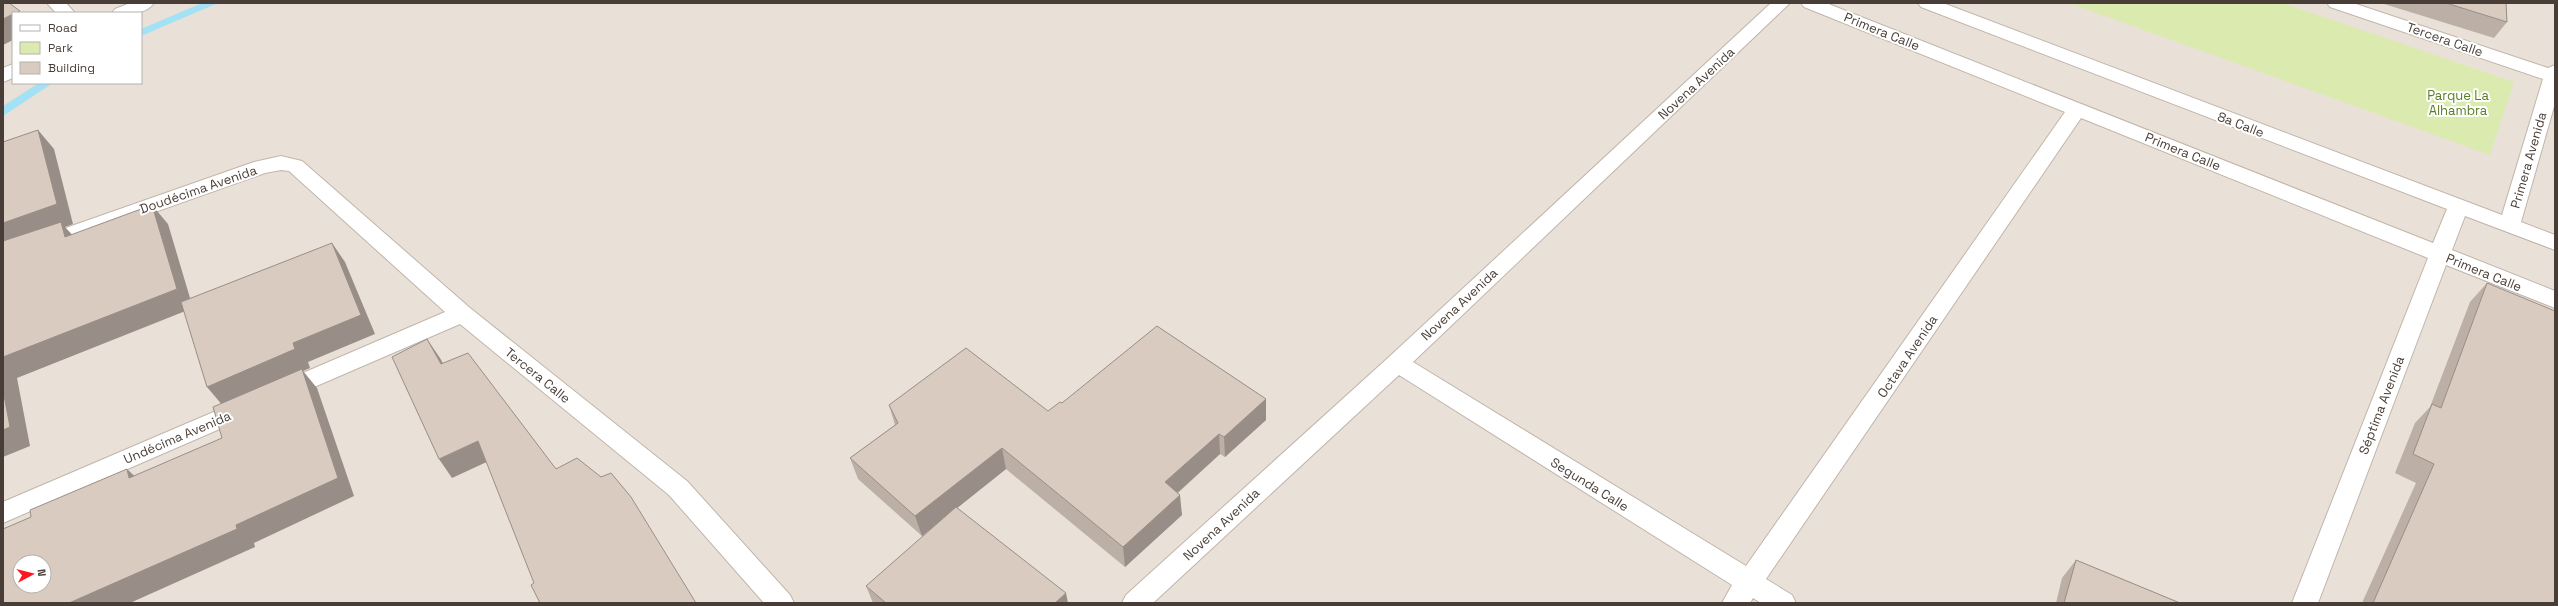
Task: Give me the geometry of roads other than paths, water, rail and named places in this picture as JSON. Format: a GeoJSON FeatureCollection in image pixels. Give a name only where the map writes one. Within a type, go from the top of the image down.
{"type":"FeatureCollection","features":[{"type":"Feature","properties":{"kind":"street"},"geometry":{"type":"LineString","coordinates":[[56,3],[65,12]]}},
{"type":"Feature","properties":{"kind":"street"},"geometry":{"type":"LineString","coordinates":[[123,12],[145,3]]}},
{"type":"Feature","properties":{"kind":"street","name":"Novena Avenida"},"geometry":{"type":"LineString","coordinates":[[1135,603],[1397,363],[1781,3]]}},
{"type":"Feature","properties":{"kind":"street","name":"Primera Calle"},"geometry":{"type":"LineString","coordinates":[[1810,3],[2555,300]]}},
{"type":"Feature","properties":{"kind":"street","name":"8a Calle"},"geometry":{"type":"LineString","coordinates":[[1927,3],[2509,227],[2555,243]]}},
{"type":"Feature","properties":{"kind":"street","name":"Tercera Calle"},"geometry":{"type":"LineString","coordinates":[[2336,3],[2554,74]]}},
{"type":"Feature","properties":{"kind":"street"},"geometry":{"type":"LineString","coordinates":[[3,76],[12,71]]}},
{"type":"Feature","properties":{"kind":"street","name":"Primera Avenida"},"geometry":{"type":"LineString","coordinates":[[2509,227],[2554,74]]}},
{"type":"Feature","properties":{"kind":"street","name":"Octava Avenida"},"geometry":{"type":"LineString","coordinates":[[1736,603],[2077,109]]}},
{"type":"Feature","properties":{"kind":"street","name":"Tercera Calle"},"geometry":{"type":"LineString","coordinates":[[281,164],[296,166],[462,314],[678,488],[781,603]]}},
{"type":"Feature","properties":{"kind":"street","name":"Doudécima Avenida"},"geometry":{"type":"LineString","coordinates":[[3,258],[261,167],[281,164]]}},
{"type":"Feature","properties":{"kind":"street","name":"Séptima Avenida"},"geometry":{"type":"LineString","coordinates":[[2305,603],[2458,207]]}},
{"type":"Feature","properties":{"kind":"street","name":"Undécima Avenida"},"geometry":{"type":"LineString","coordinates":[[3,513],[462,314]]}},
{"type":"Feature","properties":{"kind":"street","name":"Segunda Calle"},"geometry":{"type":"LineString","coordinates":[[1397,363],[1750,584],[1784,603]]}},
{"type":"Feature","properties":{"kind":"waterway"},"geometry":{"type":"LineString","coordinates":[[142,33],[212,3]]}},
{"type":"Feature","properties":{"kind":"waterway"},"geometry":{"type":"LineString","coordinates":[[3,112],[45,84]]}},
{"type":"Feature","properties":{"kind":"park label","name":"Parque La Alhambra"},"geometry":{"type":"Point","coordinates":[2458,102]}}]}
